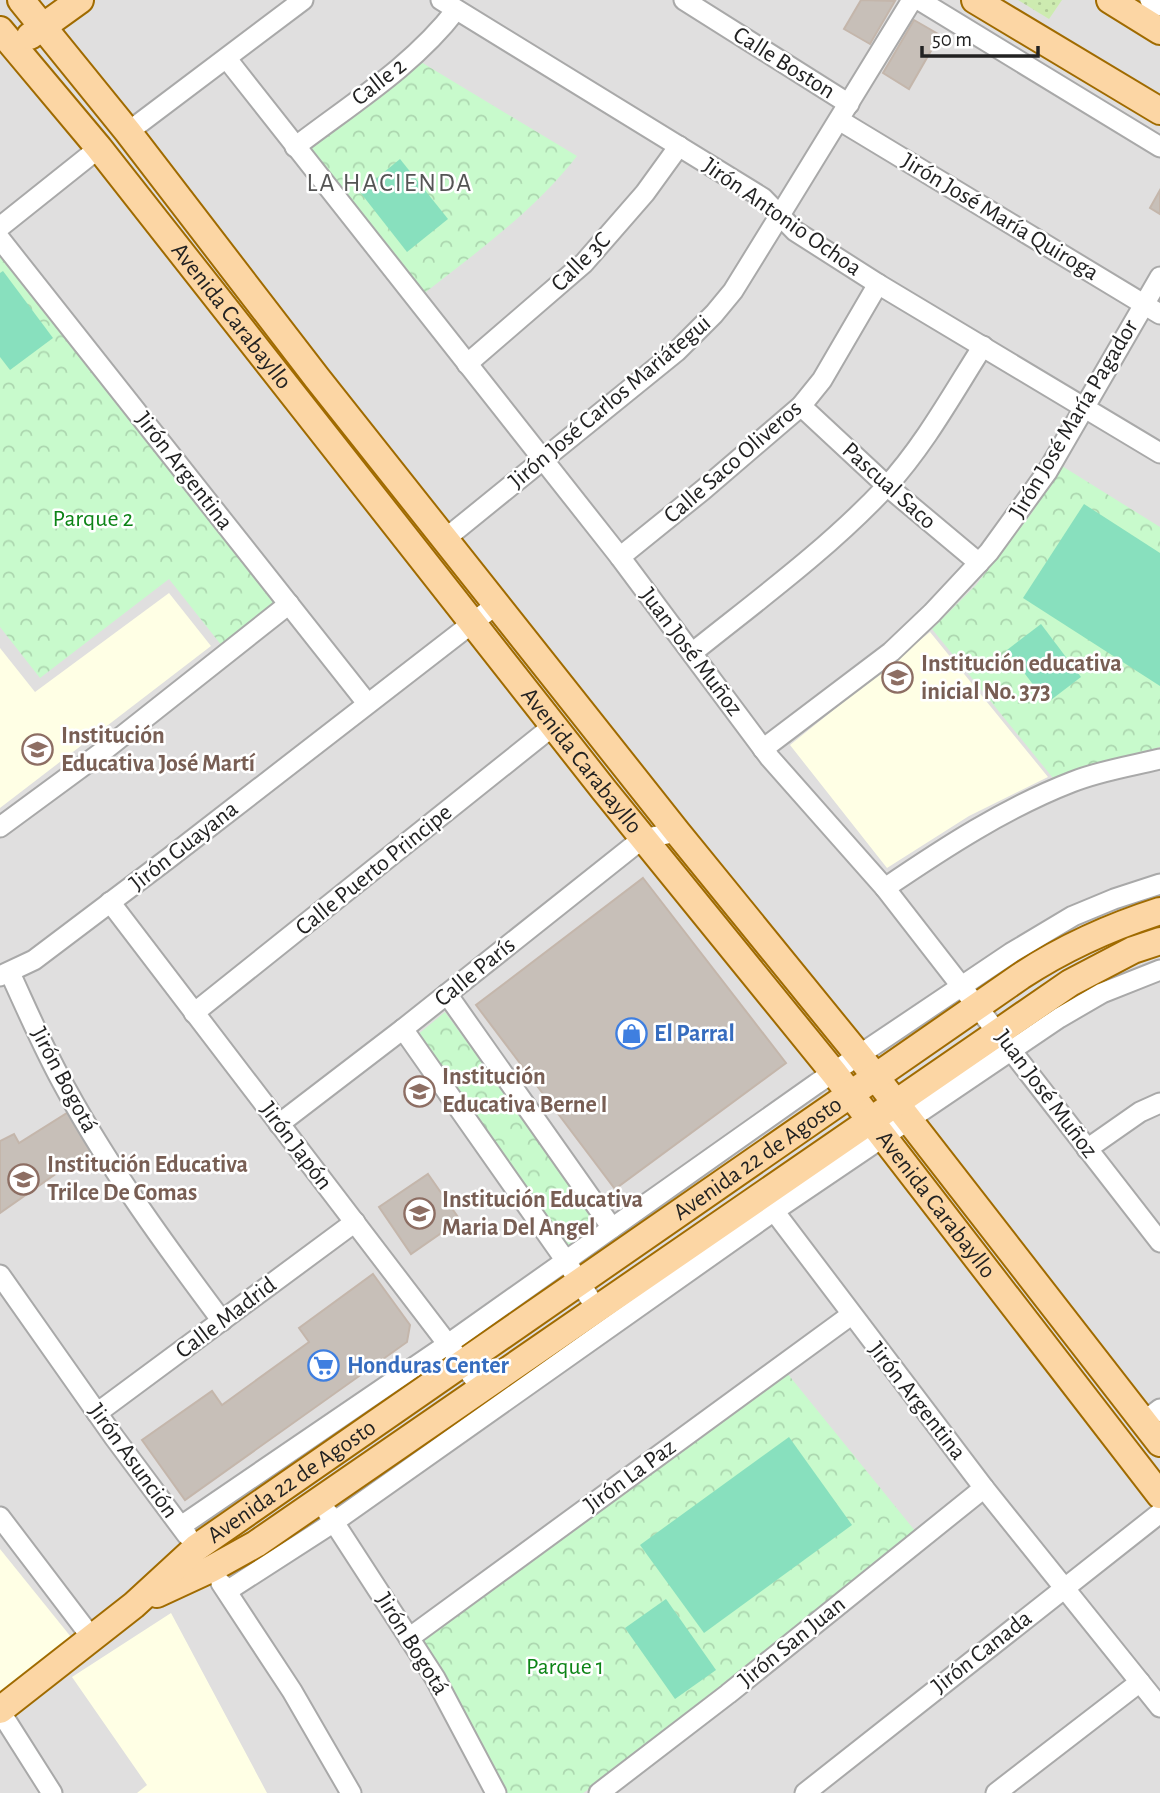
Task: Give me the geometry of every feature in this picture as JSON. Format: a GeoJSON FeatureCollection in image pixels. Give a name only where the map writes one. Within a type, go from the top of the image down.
{"type":"FeatureCollection","features":[{"type":"Feature","properties":{"kind":"main road"},"geometry":{"type":"LineString","coordinates":[[4,45],[44,28],[80,0]]}},
{"type":"Feature","properties":{"kind":"main road"},"geometry":{"type":"LineString","coordinates":[[975,0],[1160,111]]}},
{"type":"Feature","properties":{"kind":"main road"},"geometry":{"type":"LineString","coordinates":[[1110,0],[1160,31]]}},
{"type":"Feature","properties":{"kind":"main road"},"geometry":{"type":"LineString","coordinates":[[0,18],[24,1]]}},
{"type":"Feature","properties":{"kind":"main road","name":"Avenida Carabayllo"},"geometry":{"type":"LineString","coordinates":[[24,1],[677,832],[902,1112],[1152,1415],[1160,1443]]}},
{"type":"Feature","properties":{"kind":"main road","name":"Avenida Carabayllo"},"geometry":{"type":"LineString","coordinates":[[4,45],[100,148],[642,839],[834,1073],[1160,1495]]}},
{"type":"Feature","properties":{"kind":"main road","name":"Avenida 22 de Agosto"},"geometry":{"type":"LineString","coordinates":[[0,1710],[134,1605],[204,1558],[455,1353],[573,1271],[851,1095],[868,1067],[971,996],[1118,924],[1160,911]]}},
{"type":"Feature","properties":{"kind":"main road","name":"Avenida 22 de Agosto"},"geometry":{"type":"LineString","coordinates":[[204,1558],[256,1544],[327,1511],[482,1389],[596,1308],[902,1112],[1005,1041],[1088,972],[1133,950],[1160,941]]}},
{"type":"Feature","properties":{"kind":"street"},"geometry":{"type":"LineString","coordinates":[[128,132],[303,0]]}},
{"type":"Feature","properties":{"kind":"street","name":"Calle Boston"},"geometry":{"type":"LineString","coordinates":[[684,0],[844,112]]}},
{"type":"Feature","properties":{"kind":"street","name":"Jirón José Carlos Mariátegui"},"geometry":{"type":"LineString","coordinates":[[445,539],[697,333],[733,291],[912,0]]}},
{"type":"Feature","properties":{"kind":"street"},"geometry":{"type":"LineString","coordinates":[[919,0],[1160,147]]}},
{"type":"Feature","properties":{"kind":"street"},"geometry":{"type":"LineString","coordinates":[[1150,0],[1160,6]]}},
{"type":"Feature","properties":{"kind":"street","name":"Jirón Antonio Ochoa"},"geometry":{"type":"LineString","coordinates":[[449,5],[763,198],[794,231],[878,285],[1160,453]]}},
{"type":"Feature","properties":{"kind":"street","name":"Calle 2"},"geometry":{"type":"LineString","coordinates":[[295,146],[409,60],[436,36],[449,5]]}},
{"type":"Feature","properties":{"kind":"street","name":"Juan José Muñoz"},"geometry":{"type":"LineString","coordinates":[[227,59],[620,557],[763,749],[886,888],[1160,1242]]}},
{"type":"Feature","properties":{"kind":"street","name":"Jirón José María Quiroga"},"geometry":{"type":"LineString","coordinates":[[844,112],[1152,309]]}},
{"type":"Feature","properties":{"kind":"street","name":"Calle 3C"},"geometry":{"type":"LineString","coordinates":[[467,364],[584,263],[645,193],[679,146]]}},
{"type":"Feature","properties":{"kind":"street"},"geometry":{"type":"LineString","coordinates":[[0,227],[100,148]]}},
{"type":"Feature","properties":{"kind":"street","name":"Jirón Argentina"},"geometry":{"type":"LineString","coordinates":[[0,239],[367,703]]}},
{"type":"Feature","properties":{"kind":"street","name":"Jirón José María Pagador"},"geometry":{"type":"LineString","coordinates":[[763,749],[891,652],[979,564],[1047,472],[1085,408],[1152,309],[1160,277]]}},
{"type":"Feature","properties":{"kind":"street","name":"Calle Saco Oliveros"},"geometry":{"type":"LineString","coordinates":[[620,557],[801,406],[821,380],[878,285]]}},
{"type":"Feature","properties":{"kind":"street"},"geometry":{"type":"LineString","coordinates":[[692,653],[841,530],[887,486],[938,416],[983,346]]}},
{"type":"Feature","properties":{"kind":"street","name":"Pascual Saco"},"geometry":{"type":"LineString","coordinates":[[801,406],[887,486],[979,564]]}},
{"type":"Feature","properties":{"kind":"street"},"geometry":{"type":"LineString","coordinates":[[0,827],[102,752],[289,604]]}},
{"type":"Feature","properties":{"kind":"street","name":"Jirón Guayana"},"geometry":{"type":"LineString","coordinates":[[5,975],[34,960],[497,604]]}},
{"type":"Feature","properties":{"kind":"street","name":"Calle Puerto Principe"},"geometry":{"type":"LineString","coordinates":[[194,1013],[553,726]]}},
{"type":"Feature","properties":{"kind":"street"},"geometry":{"type":"LineString","coordinates":[[886,888],[966,835],[1073,781],[1160,759]]}},
{"type":"Feature","properties":{"kind":"street","name":"Calle París"},"geometry":{"type":"LineString","coordinates":[[279,1124],[642,839],[677,832]]}},
{"type":"Feature","properties":{"kind":"street","name":"Avenida 22 de Agosto"},"geometry":{"type":"LineString","coordinates":[[971,996],[1011,953],[1073,916],[1160,884]]}},
{"type":"Feature","properties":{"kind":"street","name":"Jirón Japón"},"geometry":{"type":"LineString","coordinates":[[110,902],[482,1389]]}},
{"type":"Feature","properties":{"kind":"street","name":"Avenida 22 de Agosto"},"geometry":{"type":"LineString","coordinates":[[1005,1041],[1059,1018],[1102,993],[1160,970]]}},
{"type":"Feature","properties":{"kind":"street","name":"Jirón Bogotá"},"geometry":{"type":"LineString","coordinates":[[5,975],[95,1140],[144,1215],[222,1321]]}},
{"type":"Feature","properties":{"kind":"street"},"geometry":{"type":"LineString","coordinates":[[447,994],[612,1228]]}},
{"type":"Feature","properties":{"kind":"street"},"geometry":{"type":"LineString","coordinates":[[403,1029],[573,1271],[596,1308]]}},
{"type":"Feature","properties":{"kind":"street","name":"Avenida 22 de Agosto"},"geometry":{"type":"LineString","coordinates":[[573,1271],[612,1228],[834,1073],[868,1067]]}},
{"type":"Feature","properties":{"kind":"street"},"geometry":{"type":"LineString","coordinates":[[1087,1149],[1140,1112],[1160,1103]]}},
{"type":"Feature","properties":{"kind":"street","name":"Avenida 22 de Agosto"},"geometry":{"type":"LineString","coordinates":[[227,1591],[327,1511],[775,1211],[877,1129]]}},
{"type":"Feature","properties":{"kind":"street","name":"Jirón Argentina"},"geometry":{"type":"LineString","coordinates":[[775,1211],[984,1488],[1160,1707]]}},
{"type":"Feature","properties":{"kind":"street","name":"Calle Madrid"},"geometry":{"type":"LineString","coordinates":[[97,1413],[355,1222]]}},
{"type":"Feature","properties":{"kind":"street","name":"Jirón Asunción"},"geometry":{"type":"LineString","coordinates":[[0,1275],[227,1591],[292,1691],[351,1793]]}},
{"type":"Feature","properties":{"kind":"street","name":"Jirón La Paz"},"geometry":{"type":"LineString","coordinates":[[409,1638],[851,1315]]}},
{"type":"Feature","properties":{"kind":"street","name":"Avenida 22 de Agosto"},"geometry":{"type":"LineString","coordinates":[[181,1526],[455,1353]]}},
{"type":"Feature","properties":{"kind":"street","name":"Jirón San Juan"},"geometry":{"type":"LineString","coordinates":[[599,1793],[719,1701],[984,1488]]}},
{"type":"Feature","properties":{"kind":"street","name":"Jirón Bogotá"},"geometry":{"type":"LineString","coordinates":[[327,1511],[435,1678],[496,1793]]}},
{"type":"Feature","properties":{"kind":"street","name":"Jirón Canada"},"geometry":{"type":"LineString","coordinates":[[805,1793],[1160,1513]]}},
{"type":"Feature","properties":{"kind":"street"},"geometry":{"type":"LineString","coordinates":[[0,1517],[92,1638]]}},
{"type":"Feature","properties":{"kind":"street"},"geometry":{"type":"LineString","coordinates":[[996,1793],[1140,1682]]}},
{"type":"Feature","properties":{"kind":"street"},"geometry":{"type":"LineString","coordinates":[[0,1710],[52,1793]]}},
{"type":"Feature","properties":{"kind":"shaded area"},"geometry":{"type":"Polygon","coordinates":[[[0,0],[1160,0],[1160,1793],[0,1793],[0,0]]]}},
{"type":"Feature","properties":{"kind":"shaded area","name":"Institución Educativa José Martí"},"geometry":{"type":"Polygon","coordinates":[[[169,593],[211,646],[0,808],[0,648],[35,692],[169,593]]]}},
{"type":"Feature","properties":{"kind":"shaded area"},"geometry":{"type":"Polygon","coordinates":[[[930,632],[1048,777],[969,816],[887,868],[790,745],[930,632]]]}},
{"type":"Feature","properties":{"kind":"shaded area"},"geometry":{"type":"Polygon","coordinates":[[[0,1549],[71,1637],[0,1692],[0,1549]]]}},
{"type":"Feature","properties":{"kind":"shaded area"},"geometry":{"type":"Polygon","coordinates":[[[171,1613],[267,1793],[137,1793],[147,1785],[72,1677],[171,1613]]]}},
{"type":"Feature","properties":{"kind":"green space"},"geometry":{"type":"Polygon","coordinates":[[[1018,0],[1062,0],[1049,19],[1018,0]]]}},
{"type":"Feature","properties":{"kind":"green space"},"geometry":{"type":"Polygon","coordinates":[[[421,62],[577,156],[524,213],[422,295],[306,148],[421,62]]]}},
{"type":"Feature","properties":{"kind":"green space"},"geometry":{"type":"Polygon","coordinates":[[[400,159],[448,219],[407,252],[360,192],[400,159]]]}},
{"type":"Feature","properties":{"kind":"green space","name":"Parque 2"},"geometry":{"type":"Polygon","coordinates":[[[0,253],[277,601],[222,646],[169,579],[40,678],[0,627],[0,253]]]}},
{"type":"Feature","properties":{"kind":"green space"},"geometry":{"type":"Polygon","coordinates":[[[3,271],[53,338],[10,370],[0,357],[0,273],[3,271]]]}},
{"type":"Feature","properties":{"kind":"green space"},"geometry":{"type":"Polygon","coordinates":[[[1062,466],[1160,527],[1160,747],[1053,778],[932,629],[976,585],[1031,514],[1062,466]]]}},
{"type":"Feature","properties":{"kind":"green space"},"geometry":{"type":"Polygon","coordinates":[[[1084,504],[1160,553],[1160,686],[1023,598],[1084,504]]]}},
{"type":"Feature","properties":{"kind":"green space"},"geometry":{"type":"Polygon","coordinates":[[[1041,624],[1081,677],[1047,703],[1007,650],[1041,624]]]}},
{"type":"Feature","properties":{"kind":"green space"},"geometry":{"type":"Polygon","coordinates":[[[445,1012],[600,1223],[567,1247],[416,1036],[445,1012]]]}},
{"type":"Feature","properties":{"kind":"green space","name":"Parque 1"},"geometry":{"type":"Polygon","coordinates":[[[787,1373],[916,1532],[608,1777],[583,1793],[504,1793],[422,1640],[787,1373]]]}},
{"type":"Feature","properties":{"kind":"green space"},"geometry":{"type":"Polygon","coordinates":[[[789,1437],[852,1525],[704,1633],[640,1545],[789,1437]]]}},
{"type":"Feature","properties":{"kind":"green space"},"geometry":{"type":"Polygon","coordinates":[[[666,1599],[716,1670],[675,1699],[625,1628],[666,1599]]]}},
{"type":"Feature","properties":{"kind":"building"},"geometry":{"type":"Polygon","coordinates":[[[861,0],[895,1],[870,44],[844,29],[861,0]]]}},
{"type":"Feature","properties":{"kind":"building"},"geometry":{"type":"Polygon","coordinates":[[[914,20],[940,35],[909,89],[883,73],[914,20]]]}},
{"type":"Feature","properties":{"kind":"building"},"geometry":{"type":"Polygon","coordinates":[[[1160,190],[1160,214],[1150,208],[1160,190]]]}},
{"type":"Feature","properties":{"kind":"building","name":"El Parral"},"geometry":{"type":"Polygon","coordinates":[[[643,878],[786,1063],[615,1189],[476,1005],[643,878]]]}},
{"type":"Feature","properties":{"kind":"building","name":"Institución Educativa Trilce De Comas"},"geometry":{"type":"Polygon","coordinates":[[[75,1108],[97,1145],[0,1213],[0,1141],[14,1134],[19,1143],[75,1108]]]}},
{"type":"Feature","properties":{"kind":"building","name":"Institución Educativa Maria Del Angel"},"geometry":{"type":"Polygon","coordinates":[[[428,1174],[460,1220],[411,1254],[379,1207],[428,1174]]]}},
{"type":"Feature","properties":{"kind":"building","name":"Honduras Center"},"geometry":{"type":"Polygon","coordinates":[[[373,1274],[410,1325],[407,1342],[185,1500],[142,1440],[212,1391],[222,1405],[309,1342],[299,1328],[373,1274]]]}},
{"type":"Feature","properties":{"kind":"place","name":"Institución educativa inicial No. 373"},"geometry":{"type":"Point","coordinates":[898,678]}},
{"type":"Feature","properties":{"kind":"place","name":"Institución Educativa José Martí"},"geometry":{"type":"Point","coordinates":[38,750]}},
{"type":"Feature","properties":{"kind":"place","name":"El Parral"},"geometry":{"type":"Point","coordinates":[631,1034]}},
{"type":"Feature","properties":{"kind":"place","name":"Institución Educativa Berne I"},"geometry":{"type":"Point","coordinates":[419,1091]}},
{"type":"Feature","properties":{"kind":"place","name":"Institución Educativa Trilce De Comas"},"geometry":{"type":"Point","coordinates":[24,1179]}},
{"type":"Feature","properties":{"kind":"place","name":"Institución Educativa Maria Del Angel"},"geometry":{"type":"Point","coordinates":[419,1214]}},
{"type":"Feature","properties":{"kind":"place","name":"Honduras Center"},"geometry":{"type":"Point","coordinates":[324,1366]}},
{"type":"Feature","properties":{"kind":"district","name":"LA HACIENDA"},"geometry":{"type":"Point","coordinates":[390,183]}}]}
